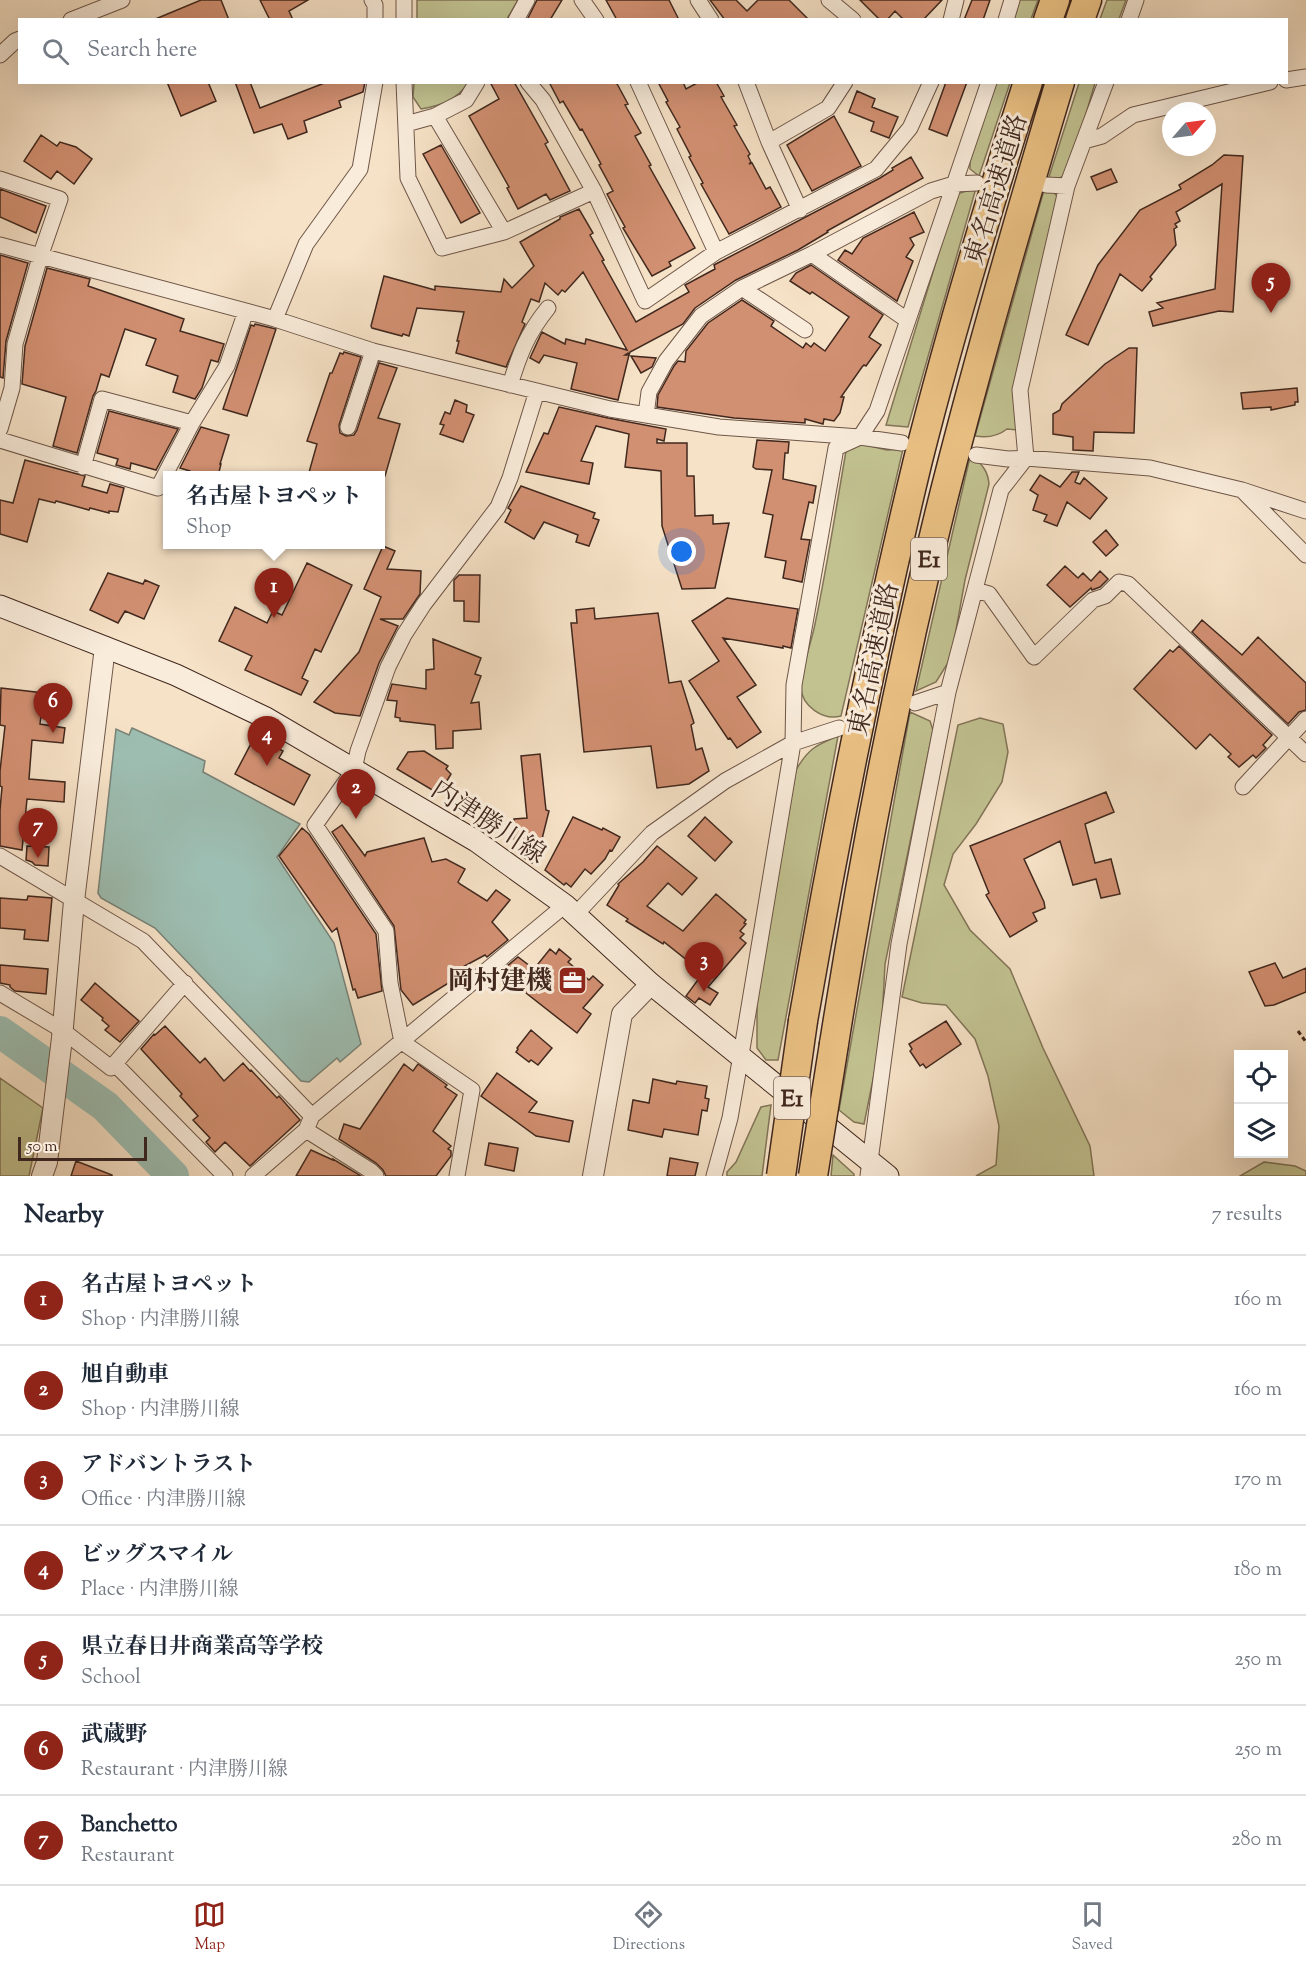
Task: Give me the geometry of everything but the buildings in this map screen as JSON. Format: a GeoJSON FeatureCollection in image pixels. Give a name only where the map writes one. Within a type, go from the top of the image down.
{"type":"FeatureCollection","features":[{"type":"Feature","properties":{"kind":"highway"},"geometry":{"type":"LineString","coordinates":[[1049,18],[1055,0]]}},
{"type":"Feature","properties":{"kind":"highway"},"geometry":{"type":"LineString","coordinates":[[1081,18],[1087,0]]}},
{"type":"Feature","properties":{"kind":"highway","name":"東名高速道路"},"geometry":{"type":"LineString","coordinates":[[781,1176],[803,1021],[848,774],[911,490],[959,308],[1027,84]]}},
{"type":"Feature","properties":{"kind":"highway","name":"東名高速道路"},"geometry":{"type":"LineString","coordinates":[[813,1176],[857,900],[917,609],[952,461],[1059,84]]}},
{"type":"Feature","properties":{"kind":"main road","name":"内津勝川線"},"geometry":{"type":"LineString","coordinates":[[0,606],[176,675],[266,718],[476,841],[571,910],[651,984],[741,1056],[869,1168],[888,1176]]}},
{"type":"Feature","properties":{"kind":"street"},"geometry":{"type":"LineString","coordinates":[[76,18],[122,0]]}},
{"type":"Feature","properties":{"kind":"street"},"geometry":{"type":"LineString","coordinates":[[372,0],[375,5],[375,18]]}},
{"type":"Feature","properties":{"kind":"street"},"geometry":{"type":"LineString","coordinates":[[404,0],[404,18]]}},
{"type":"Feature","properties":{"kind":"street"},"geometry":{"type":"LineString","coordinates":[[517,18],[527,0]]}},
{"type":"Feature","properties":{"kind":"street"},"geometry":{"type":"LineString","coordinates":[[582,0],[595,18]]}},
{"type":"Feature","properties":{"kind":"street"},"geometry":{"type":"LineString","coordinates":[[698,0],[710,18]]}},
{"type":"Feature","properties":{"kind":"street"},"geometry":{"type":"LineString","coordinates":[[829,0],[851,18]]}},
{"type":"Feature","properties":{"kind":"street"},"geometry":{"type":"LineString","coordinates":[[952,18],[956,0]]}},
{"type":"Feature","properties":{"kind":"street"},"geometry":{"type":"LineString","coordinates":[[1006,18],[1011,0]]}},
{"type":"Feature","properties":{"kind":"street"},"geometry":{"type":"LineString","coordinates":[[1130,18],[1137,0]]}},
{"type":"Feature","properties":{"kind":"street"},"geometry":{"type":"LineString","coordinates":[[0,56],[18,40]]}},
{"type":"Feature","properties":{"kind":"street"},"geometry":{"type":"LineString","coordinates":[[1288,80],[1306,77]]}},
{"type":"Feature","properties":{"kind":"street"},"geometry":{"type":"LineString","coordinates":[[275,320],[306,244],[360,169],[375,84]]}},
{"type":"Feature","properties":{"kind":"street"},"geometry":{"type":"LineString","coordinates":[[404,84],[408,178],[442,248],[504,232],[594,191]]}},
{"type":"Feature","properties":{"kind":"street"},"geometry":{"type":"LineString","coordinates":[[406,124],[435,116],[466,100],[476,84]]}},
{"type":"Feature","properties":{"kind":"street"},"geometry":{"type":"LineString","coordinates":[[530,84],[543,100],[594,191],[645,301],[716,252],[876,169],[910,128],[930,84]]}},
{"type":"Feature","properties":{"kind":"street"},"geometry":{"type":"LineString","coordinates":[[639,84],[716,252]]}},
{"type":"Feature","properties":{"kind":"street"},"geometry":{"type":"LineString","coordinates":[[747,84],[769,142],[800,210]]}},
{"type":"Feature","properties":{"kind":"street"},"geometry":{"type":"LineString","coordinates":[[769,142],[828,108],[844,84]]}},
{"type":"Feature","properties":{"kind":"street"},"geometry":{"type":"LineString","coordinates":[[714,1176],[730,1118],[741,1056],[793,743],[794,685],[836,448],[860,437],[878,411],[988,84]]}},
{"type":"Feature","properties":{"kind":"street"},"geometry":{"type":"LineString","coordinates":[[869,1168],[899,944],[948,692],[1000,490],[1026,458],[1020,390],[1067,186],[1105,84]]}},
{"type":"Feature","properties":{"kind":"street"},"geometry":{"type":"LineString","coordinates":[[1084,141],[1102,136],[1133,114],[1261,84]]}},
{"type":"Feature","properties":{"kind":"street"},"geometry":{"type":"LineString","coordinates":[[435,116],[504,232]]}},
{"type":"Feature","properties":{"kind":"street"},"geometry":{"type":"LineString","coordinates":[[0,179],[60,199],[40,257],[15,344],[12,388],[0,429]]}},
{"type":"Feature","properties":{"kind":"street"},"geometry":{"type":"LineString","coordinates":[[646,415],[649,392],[666,361],[701,316],[742,288],[931,191],[954,184],[977,183]]}},
{"type":"Feature","properties":{"kind":"street"},"geometry":{"type":"LineString","coordinates":[[1046,185],[1067,186]]}},
{"type":"Feature","properties":{"kind":"street"},"geometry":{"type":"LineString","coordinates":[[0,245],[246,311],[373,351],[510,385],[646,415],[719,427],[860,437],[902,443]]}},
{"type":"Feature","properties":{"kind":"street"},"geometry":{"type":"LineString","coordinates":[[812,254],[907,320]]}},
{"type":"Feature","properties":{"kind":"street"},"geometry":{"type":"LineString","coordinates":[[742,288],[805,330]]}},
{"type":"Feature","properties":{"kind":"street"},"geometry":{"type":"LineString","coordinates":[[510,385],[523,344],[534,325],[548,308]]}},
{"type":"Feature","properties":{"kind":"street"},"geometry":{"type":"LineString","coordinates":[[167,471],[192,423],[227,366],[246,311]]}},
{"type":"Feature","properties":{"kind":"street"},"geometry":{"type":"LineString","coordinates":[[348,427],[373,351]]}},
{"type":"Feature","properties":{"kind":"street"},"geometry":{"type":"LineString","coordinates":[[457,1176],[472,1090],[402,1042],[390,983],[386,931],[315,825],[354,770],[358,751],[385,677],[404,635],[424,604],[498,507],[510,478],[537,391]]}},
{"type":"Feature","properties":{"kind":"street"},"geometry":{"type":"LineString","coordinates":[[83,466],[102,399],[192,423]]}},
{"type":"Feature","properties":{"kind":"street"},"geometry":{"type":"LineString","coordinates":[[0,440],[158,488],[163,478]]}},
{"type":"Feature","properties":{"kind":"street"},"geometry":{"type":"LineString","coordinates":[[976,455],[1149,468],[1242,490],[1306,511]]}},
{"type":"Feature","properties":{"kind":"street"},"geometry":{"type":"LineString","coordinates":[[1242,490],[1306,555]]}},
{"type":"Feature","properties":{"kind":"street"},"geometry":{"type":"LineString","coordinates":[[975,590],[988,594],[1034,657],[1093,600],[1105,596],[1119,582],[1128,584],[1306,754]]}},
{"type":"Feature","properties":{"kind":"street"},"geometry":{"type":"LineString","coordinates":[[42,1176],[47,1162],[74,901],[105,647]]}},
{"type":"Feature","properties":{"kind":"street"},"geometry":{"type":"LineString","coordinates":[[915,703],[948,692]]}},
{"type":"Feature","properties":{"kind":"street"},"geometry":{"type":"LineString","coordinates":[[1243,787],[1306,719]]}},
{"type":"Feature","properties":{"kind":"street"},"geometry":{"type":"LineString","coordinates":[[253,1176],[309,1123],[402,1042],[571,910],[652,833],[726,781],[793,743],[839,728]]}},
{"type":"Feature","properties":{"kind":"street"},"geometry":{"type":"LineString","coordinates":[[0,856],[143,941],[185,983],[309,1123],[376,1176]]}},
{"type":"Feature","properties":{"kind":"street"},"geometry":{"type":"LineString","coordinates":[[0,993],[111,1068],[185,983]]}},
{"type":"Feature","properties":{"kind":"street"},"geometry":{"type":"LineString","coordinates":[[593,1176],[622,1014],[651,984]]}},
{"type":"Feature","properties":{"kind":"street"},"geometry":{"type":"LineString","coordinates":[[115,1064],[225,1176]]}},
{"type":"Feature","properties":{"kind":"path"},"geometry":{"type":"LineString","coordinates":[[1298,1031],[1306,1042]]}},
{"type":"Feature","properties":{"kind":"green space"},"geometry":{"type":"Polygon","coordinates":[[[417,0],[518,0],[508,18],[417,18],[417,0]]]}},
{"type":"Feature","properties":{"kind":"green space"},"geometry":{"type":"Polygon","coordinates":[[[1016,0],[1038,0],[1031,18],[1012,18],[1016,0]]]}},
{"type":"Feature","properties":{"kind":"green space"},"geometry":{"type":"Polygon","coordinates":[[[1107,0],[1126,0],[1119,18],[1100,18],[1107,0]]]}},
{"type":"Feature","properties":{"kind":"green space"},"geometry":{"type":"Polygon","coordinates":[[[414,84],[467,84],[459,94],[435,106],[421,109],[413,97],[414,84]]]}},
{"type":"Feature","properties":{"kind":"green space"},"geometry":{"type":"Polygon","coordinates":[[[994,84],[1010,84],[979,176],[970,169],[970,161],[994,84]]]}},
{"type":"Feature","properties":{"kind":"green space"},"geometry":{"type":"Polygon","coordinates":[[[1079,84],[1095,84],[1070,169],[1061,178],[1048,180],[1079,84]]]}},
{"type":"Feature","properties":{"kind":"green space"},"geometry":{"type":"Polygon","coordinates":[[[976,188],[908,427],[886,425],[957,194],[976,188]]]}},
{"type":"Feature","properties":{"kind":"green space"},"geometry":{"type":"Polygon","coordinates":[[[1044,190],[1051,190],[1060,199],[1013,396],[1017,410],[1018,430],[1007,429],[992,436],[975,436],[1044,190]]]}},
{"type":"Feature","properties":{"kind":"green space"},"geometry":{"type":"Polygon","coordinates":[[[857,443],[887,450],[903,449],[841,716],[834,717],[821,714],[809,706],[802,695],[801,682],[819,603],[846,451],[857,443]]]}},
{"type":"Feature","properties":{"kind":"green space"},"geometry":{"type":"Polygon","coordinates":[[[970,457],[982,466],[989,484],[965,580],[951,658],[936,682],[916,691],[970,457]]]}},
{"type":"Feature","properties":{"kind":"green space"},"geometry":{"type":"Polygon","coordinates":[[[910,712],[930,721],[933,730],[885,964],[881,1040],[864,1124],[854,1122],[839,1110],[910,712]]]}},
{"type":"Feature","properties":{"kind":"green space"},"geometry":{"type":"Polygon","coordinates":[[[980,718],[1003,724],[1008,752],[1002,782],[976,824],[953,854],[944,885],[970,930],[1010,969],[1043,1048],[1090,1146],[1094,1176],[976,1176],[996,1165],[999,1126],[988,1076],[975,1039],[946,1005],[922,1003],[902,997],[958,725],[980,718]]]}},
{"type":"Feature","properties":{"kind":"green space"},"geometry":{"type":"Polygon","coordinates":[[[838,736],[778,1060],[766,1060],[757,1048],[757,987],[796,770],[813,748],[838,736]]]}},
{"type":"Feature","properties":{"kind":"green space"},"geometry":{"type":"Polygon","coordinates":[[[0,1078],[43,1108],[29,1176],[0,1176],[0,1078]]]}},
{"type":"Feature","properties":{"kind":"green space"},"geometry":{"type":"Polygon","coordinates":[[[771,1105],[762,1176],[727,1176],[727,1172],[736,1162],[761,1107],[771,1105]]]}},
{"type":"Feature","properties":{"kind":"green space"},"geometry":{"type":"Polygon","coordinates":[[[833,1155],[854,1174],[854,1176],[831,1176],[833,1155]]]}},
{"type":"Feature","properties":{"kind":"green space"},"geometry":{"type":"Polygon","coordinates":[[[1264,1162],[1295,1166],[1306,1171],[1306,1176],[1240,1176],[1264,1162]]]}},
{"type":"Feature","properties":{"kind":"water"},"geometry":{"type":"Polygon","coordinates":[[[132,728],[205,761],[203,772],[300,824],[277,857],[334,943],[361,1044],[340,1062],[337,1058],[309,1082],[301,1081],[155,928],[101,898],[98,893],[116,729],[129,735],[132,728]]]}},
{"type":"Feature","properties":{"kind":"waterway"},"geometry":{"type":"LineString","coordinates":[[0,1032],[105,1106],[173,1176]]}},
{"type":"Feature","properties":{"kind":"place","name":"県立春日井商業高等学校"},"geometry":{"type":"Point","coordinates":[1271,313]}},
{"type":"Feature","properties":{"kind":"place","name":"名古屋トヨペット"},"geometry":{"type":"Point","coordinates":[274,618]}},
{"type":"Feature","properties":{"kind":"place","name":"武蔵野"},"geometry":{"type":"Point","coordinates":[53,733]}},
{"type":"Feature","properties":{"kind":"place","name":"ビッグスマイル"},"geometry":{"type":"Point","coordinates":[267,766]}},
{"type":"Feature","properties":{"kind":"place","name":"旭自動車"},"geometry":{"type":"Point","coordinates":[356,819]}},
{"type":"Feature","properties":{"kind":"place","name":"Banchetto"},"geometry":{"type":"Point","coordinates":[38,858]}},
{"type":"Feature","properties":{"kind":"place","name":"岡村建機"},"geometry":{"type":"Point","coordinates":[573,980]}},
{"type":"Feature","properties":{"kind":"place","name":"アドバントラスト"},"geometry":{"type":"Point","coordinates":[704,992]}}]}
